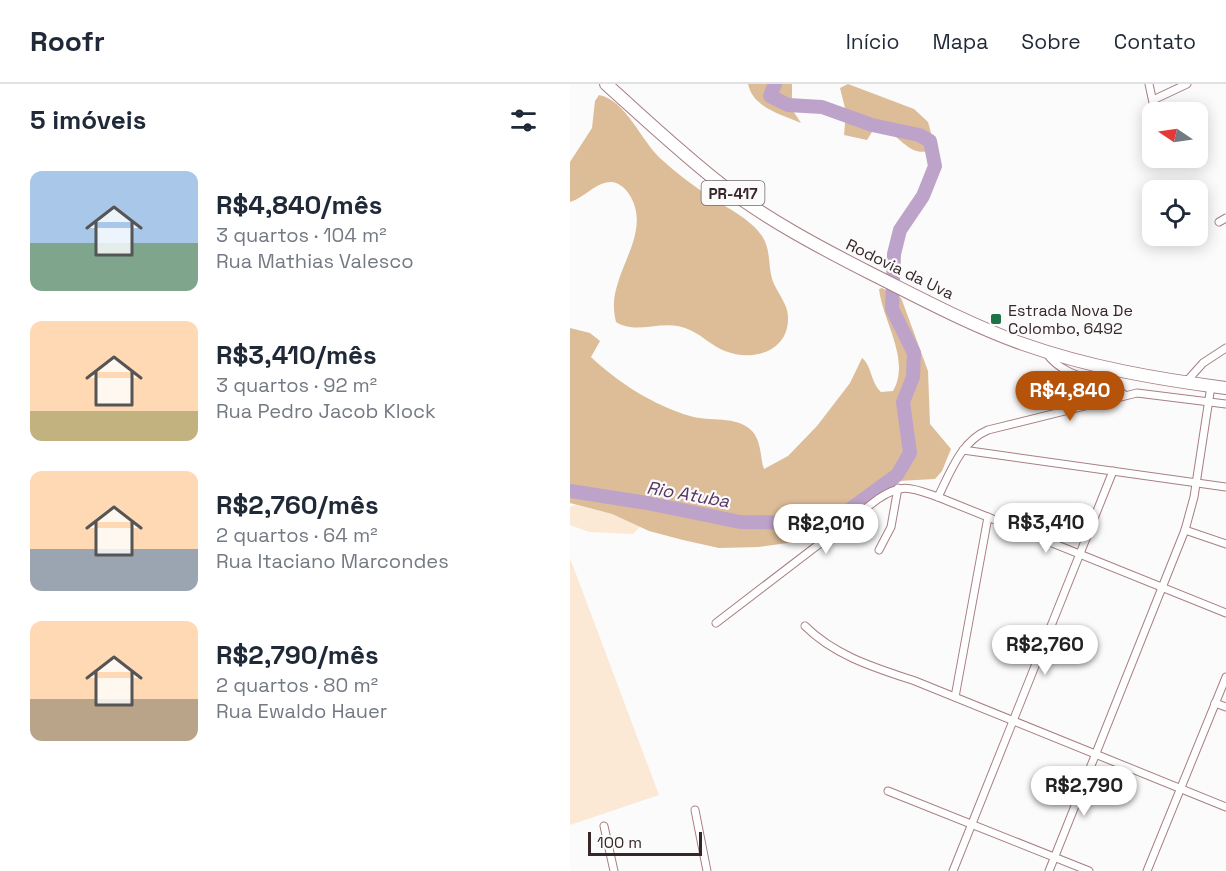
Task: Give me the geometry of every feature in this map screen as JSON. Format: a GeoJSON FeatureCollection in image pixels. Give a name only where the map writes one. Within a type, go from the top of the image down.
{"type":"FeatureCollection","features":[{"type":"Feature","properties":{"kind":"highway","name":"Rodovia da Uva"},"geometry":{"type":"LineString","coordinates":[[606,84],[694,163],[754,208],[879,277],[1001,335],[1044,351],[1114,370],[1226,388]]}},
{"type":"Feature","properties":{"kind":"street"},"geometry":{"type":"LineString","coordinates":[[1149,84],[1153,100],[1187,84]]}},
{"type":"Feature","properties":{"kind":"street"},"geometry":{"type":"LineString","coordinates":[[1186,382],[1203,363],[1226,348]]}},
{"type":"Feature","properties":{"kind":"street"},"geometry":{"type":"LineString","coordinates":[[1044,351],[1064,370],[1107,384],[1125,395]]}},
{"type":"Feature","properties":{"kind":"street"},"geometry":{"type":"LineString","coordinates":[[1049,871],[1185,530],[1196,483],[1211,386]]}},
{"type":"Feature","properties":{"kind":"street"},"geometry":{"type":"LineString","coordinates":[[938,497],[963,450],[975,436],[988,430],[1125,395],[1149,393],[1226,404]]}},
{"type":"Feature","properties":{"kind":"street"},"geometry":{"type":"LineString","coordinates":[[963,450],[1226,487]]}},
{"type":"Feature","properties":{"kind":"street"},"geometry":{"type":"LineString","coordinates":[[952,871],[1113,471]]}},
{"type":"Feature","properties":{"kind":"street"},"geometry":{"type":"LineString","coordinates":[[879,550],[891,526],[898,488]]}},
{"type":"Feature","properties":{"kind":"street"},"geometry":{"type":"LineString","coordinates":[[716,623],[878,499],[898,488],[910,488],[938,497],[1226,613]]}},
{"type":"Feature","properties":{"kind":"street"},"geometry":{"type":"LineString","coordinates":[[956,697],[988,518]]}},
{"type":"Feature","properties":{"kind":"street"},"geometry":{"type":"LineString","coordinates":[[1185,530],[1226,544]]}},
{"type":"Feature","properties":{"kind":"street"},"geometry":{"type":"LineString","coordinates":[[805,626],[827,644],[864,664],[956,697],[1226,807]]}},
{"type":"Feature","properties":{"kind":"street"},"geometry":{"type":"LineString","coordinates":[[1147,871],[1226,677]]}},
{"type":"Feature","properties":{"kind":"street"},"geometry":{"type":"LineString","coordinates":[[1215,703],[1226,707]]}},
{"type":"Feature","properties":{"kind":"street"},"geometry":{"type":"LineString","coordinates":[[888,791],[1089,871]]}},
{"type":"Feature","properties":{"kind":"street"},"geometry":{"type":"LineString","coordinates":[[694,810],[707,871]]}},
{"type":"Feature","properties":{"kind":"street"},"geometry":{"type":"LineString","coordinates":[[604,826],[614,871]]}},
{"type":"Feature","properties":{"kind":"shaded area"},"geometry":{"type":"Polygon","coordinates":[[[748,84],[792,84],[792,109],[801,123],[762,105],[751,92],[748,84]]]}},
{"type":"Feature","properties":{"kind":"shaded area"},"geometry":{"type":"Polygon","coordinates":[[[848,84],[914,109],[928,122],[933,140],[929,151],[911,149],[886,129],[872,132],[867,140],[844,135],[846,112],[840,88],[848,84]]]}},
{"type":"Feature","properties":{"kind":"shaded area"},"geometry":{"type":"Polygon","coordinates":[[[599,95],[609,98],[625,113],[666,164],[701,191],[744,218],[762,236],[767,248],[774,284],[788,313],[787,329],[776,346],[757,354],[735,354],[720,349],[695,332],[680,326],[633,327],[616,322],[615,295],[634,240],[637,217],[635,206],[629,194],[614,182],[600,185],[570,202],[570,162],[592,128],[595,101],[599,95]]]}},
{"type":"Feature","properties":{"kind":"shaded area"},"geometry":{"type":"Polygon","coordinates":[[[882,288],[901,298],[928,371],[930,424],[951,449],[942,471],[935,479],[898,481],[833,530],[816,539],[759,547],[719,548],[683,540],[649,531],[612,514],[570,503],[570,328],[590,333],[600,341],[591,357],[650,400],[690,416],[731,421],[746,426],[758,440],[764,469],[788,456],[817,426],[850,383],[862,358],[868,365],[881,392],[893,391],[898,379],[898,354],[881,302],[879,289],[882,288]]]}},
{"type":"Feature","properties":{"kind":"shaded area"},"geometry":{"type":"Polygon","coordinates":[[[575,505],[612,514],[640,527],[633,534],[589,532],[570,525],[570,507],[575,505]]]}},
{"type":"Feature","properties":{"kind":"shaded area"},"geometry":{"type":"Polygon","coordinates":[[[570,558],[659,795],[570,825],[570,558]]]}},
{"type":"Feature","properties":{"kind":"waterway","name":"Rio Atuba"},"geometry":{"type":"LineString","coordinates":[[570,491],[647,503],[740,522],[826,523],[845,513],[897,475],[910,453],[903,402],[913,377],[914,353],[892,309],[894,254],[900,230],[923,196],[935,166],[930,141],[919,135],[872,125],[822,107],[788,105],[770,96],[775,84]]}},
{"type":"Feature","properties":{"kind":"place","name":"Estrada Nova De Colombo, 6492"},"geometry":{"type":"Point","coordinates":[996,319]}}]}
